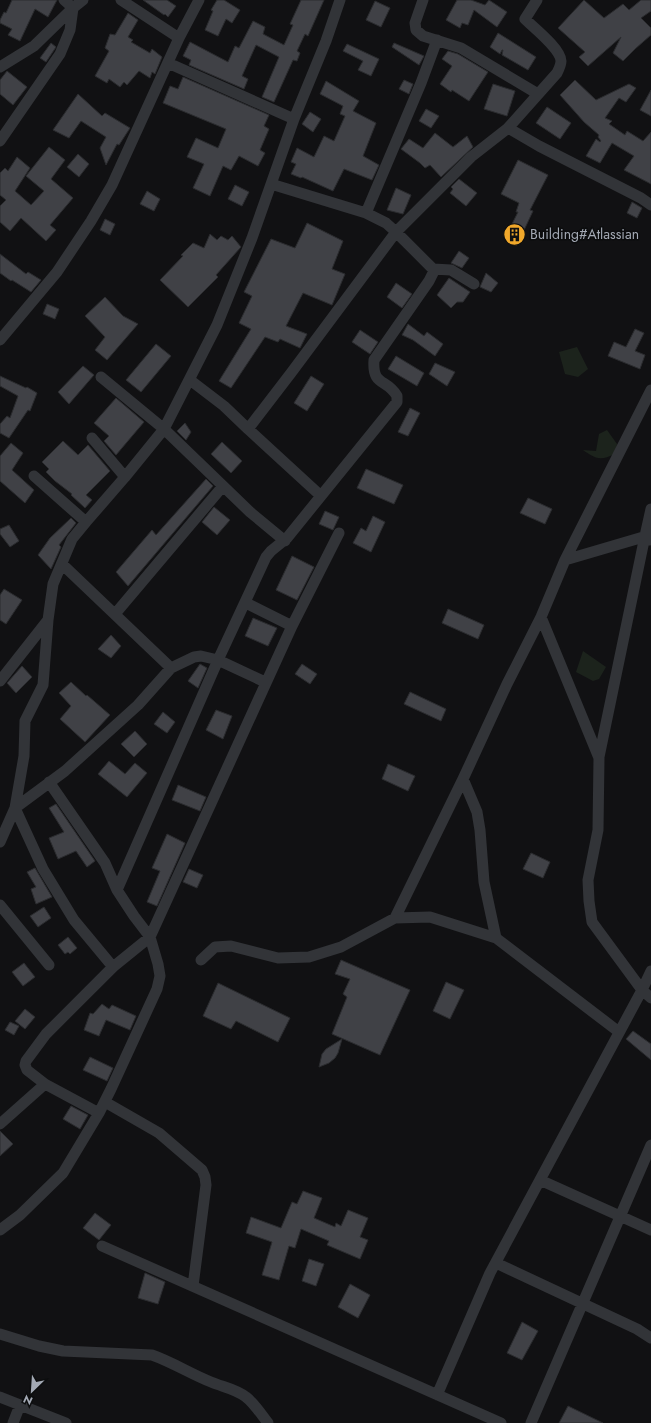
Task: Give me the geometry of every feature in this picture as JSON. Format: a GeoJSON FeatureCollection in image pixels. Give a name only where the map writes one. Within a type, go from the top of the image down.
{"type":"FeatureCollection","features":[{"type":"Feature","properties":{"kind":"street"},"geometry":{"type":"LineString","coordinates":[[64,0],[73,8]]}},
{"type":"Feature","properties":{"kind":"street"},"geometry":{"type":"LineString","coordinates":[[0,67],[34,46],[83,0]]}},
{"type":"Feature","properties":{"kind":"street"},"geometry":{"type":"LineString","coordinates":[[122,0],[180,38]]}},
{"type":"Feature","properties":{"kind":"street"},"geometry":{"type":"LineString","coordinates":[[0,340],[57,272],[112,184],[199,0]]}},
{"type":"Feature","properties":{"kind":"street"},"geometry":{"type":"LineString","coordinates":[[0,842],[15,808],[24,756],[25,721],[43,685],[48,620],[53,584],[72,539],[164,429],[217,325],[252,238],[294,118],[326,41],[339,0]]}},
{"type":"Feature","properties":{"kind":"street"},"geometry":{"type":"LineString","coordinates":[[423,0],[415,23],[416,30],[422,36],[461,48],[538,94]]}},
{"type":"Feature","properties":{"kind":"street"},"geometry":{"type":"LineString","coordinates":[[248,429],[396,232],[471,157],[508,128],[557,73],[561,60],[557,50],[525,18],[537,0]]}},
{"type":"Feature","properties":{"kind":"street"},"geometry":{"type":"LineString","coordinates":[[0,141],[60,54],[70,30],[73,8]]}},
{"type":"Feature","properties":{"kind":"street"},"geometry":{"type":"LineString","coordinates":[[366,213],[421,83],[437,40]]}},
{"type":"Feature","properties":{"kind":"street"},"geometry":{"type":"LineString","coordinates":[[168,63],[294,118]]}},
{"type":"Feature","properties":{"kind":"street"},"geometry":{"type":"LineString","coordinates":[[508,128],[539,146],[641,198],[651,205]]}},
{"type":"Feature","properties":{"kind":"street"},"geometry":{"type":"LineString","coordinates":[[271,184],[366,213],[386,223],[433,269],[451,270],[474,284]]}},
{"type":"Feature","properties":{"kind":"street"},"geometry":{"type":"LineString","coordinates":[[117,890],[218,660],[246,603],[266,557],[285,541],[396,402],[398,396],[395,392],[376,377],[374,371],[374,360],[428,281],[433,273],[433,269]]}},
{"type":"Feature","properties":{"kind":"street"},"geometry":{"type":"LineString","coordinates":[[101,377],[164,429],[250,512],[285,541]]}},
{"type":"Feature","properties":{"kind":"street"},"geometry":{"type":"LineString","coordinates":[[190,380],[224,406],[321,496]]}},
{"type":"Feature","properties":{"kind":"street"},"geometry":{"type":"LineString","coordinates":[[395,918],[463,779],[507,684],[542,617],[565,560],[651,390]]}},
{"type":"Feature","properties":{"kind":"street"},"geometry":{"type":"LineString","coordinates":[[92,438],[125,477]]}},
{"type":"Feature","properties":{"kind":"street"},"geometry":{"type":"LineString","coordinates":[[34,476],[86,522]]}},
{"type":"Feature","properties":{"kind":"street"},"geometry":{"type":"LineString","coordinates":[[115,614],[223,486]]}},
{"type":"Feature","properties":{"kind":"street"},"geometry":{"type":"LineString","coordinates":[[651,509],[649,538],[599,758],[598,830],[588,880],[592,922],[642,990],[651,998]]}},
{"type":"Feature","properties":{"kind":"street"},"geometry":{"type":"LineString","coordinates":[[99,1113],[45,1084],[27,1070],[25,1065],[26,1061],[46,1034],[113,967],[150,937],[292,626],[339,533]]}},
{"type":"Feature","properties":{"kind":"street"},"geometry":{"type":"LineString","coordinates":[[565,560],[649,538]]}},
{"type":"Feature","properties":{"kind":"street"},"geometry":{"type":"LineString","coordinates":[[62,564],[171,668]]}},
{"type":"Feature","properties":{"kind":"street"},"geometry":{"type":"LineString","coordinates":[[246,603],[292,626]]}},
{"type":"Feature","properties":{"kind":"street"},"geometry":{"type":"LineString","coordinates":[[542,617],[599,758]]}},
{"type":"Feature","properties":{"kind":"street"},"geometry":{"type":"LineString","coordinates":[[0,681],[48,620]]}},
{"type":"Feature","properties":{"kind":"street"},"geometry":{"type":"LineString","coordinates":[[15,808],[65,771],[138,706],[171,668],[197,656],[218,660],[266,682]]}},
{"type":"Feature","properties":{"kind":"street"},"geometry":{"type":"LineString","coordinates":[[463,779],[477,812],[484,882],[496,938]]}},
{"type":"Feature","properties":{"kind":"street"},"geometry":{"type":"LineString","coordinates":[[0,1230],[20,1215],[59,1179],[105,1102],[157,989],[160,976],[150,937],[117,890],[105,863],[49,782]]}},
{"type":"Feature","properties":{"kind":"street"},"geometry":{"type":"LineString","coordinates":[[15,808],[43,869],[74,920],[113,967]]}},
{"type":"Feature","properties":{"kind":"street"},"geometry":{"type":"LineString","coordinates":[[0,905],[49,965]]}},
{"type":"Feature","properties":{"kind":"street"},"geometry":{"type":"LineString","coordinates":[[201,960],[215,947],[231,946],[278,958],[309,957],[341,947],[395,918],[430,917],[496,938],[619,1032]]}},
{"type":"Feature","properties":{"kind":"street"},"geometry":{"type":"LineString","coordinates":[[437,1395],[490,1274],[651,971]]}},
{"type":"Feature","properties":{"kind":"street"},"geometry":{"type":"LineString","coordinates":[[0,1124],[45,1084]]}},
{"type":"Feature","properties":{"kind":"street"},"geometry":{"type":"LineString","coordinates":[[105,1102],[159,1133],[202,1170],[206,1185],[193,1286]]}},
{"type":"Feature","properties":{"kind":"street"},"geometry":{"type":"LineString","coordinates":[[531,1423],[651,1145]]}},
{"type":"Feature","properties":{"kind":"street"},"geometry":{"type":"LineString","coordinates":[[540,1180],[651,1230]]}},
{"type":"Feature","properties":{"kind":"street"},"geometry":{"type":"LineString","coordinates":[[102,1246],[501,1423]]}},
{"type":"Feature","properties":{"kind":"street"},"geometry":{"type":"LineString","coordinates":[[496,1264],[637,1329],[651,1338]]}},
{"type":"Feature","properties":{"kind":"street"},"geometry":{"type":"LineString","coordinates":[[0,1334],[39,1346],[63,1351],[152,1355],[164,1359],[212,1383],[224,1386],[244,1396],[268,1423]]}},
{"type":"Feature","properties":{"kind":"street"},"geometry":{"type":"LineString","coordinates":[[0,1397],[66,1423]]}},
{"type":"Feature","properties":{"kind":"street"},"geometry":{"type":"LineString","coordinates":[[13,1423],[20,1405]]}},
{"type":"Feature","properties":{"kind":"shaded area"},"geometry":{"type":"Polygon","coordinates":[[[577,347],[588,369],[578,377],[565,374],[559,352],[577,347]]]}},
{"type":"Feature","properties":{"kind":"shaded area"},"geometry":{"type":"Polygon","coordinates":[[[607,430],[617,444],[615,454],[606,458],[598,458],[583,450],[596,451],[599,434],[607,430]]]}},
{"type":"Feature","properties":{"kind":"shaded area"},"geometry":{"type":"Polygon","coordinates":[[[583,651],[606,667],[599,679],[593,681],[576,672],[583,651]]]}},
{"type":"Feature","properties":{"kind":"building"},"geometry":{"type":"Polygon","coordinates":[[[12,0],[57,0],[48,17],[35,9],[20,41],[8,35],[12,29],[0,23],[4,12],[6,13],[12,0]]]}},
{"type":"Feature","properties":{"kind":"building"},"geometry":{"type":"Polygon","coordinates":[[[143,0],[167,0],[176,6],[168,17],[143,0]]]}},
{"type":"Feature","properties":{"kind":"building"},"geometry":{"type":"Polygon","coordinates":[[[217,0],[224,0],[240,10],[232,23],[226,19],[218,36],[205,30],[213,11],[211,10],[217,0]]]}},
{"type":"Feature","properties":{"kind":"building"},"geometry":{"type":"Polygon","coordinates":[[[301,0],[324,0],[308,36],[305,34],[297,51],[300,53],[297,61],[293,60],[274,102],[262,97],[279,57],[256,45],[242,76],[248,79],[244,89],[189,65],[191,60],[183,56],[190,42],[228,62],[235,46],[239,48],[253,21],[265,27],[263,34],[284,45],[293,25],[290,24],[301,0]]]}},
{"type":"Feature","properties":{"kind":"building"},"geometry":{"type":"Polygon","coordinates":[[[457,0],[471,0],[485,5],[489,0],[507,12],[497,27],[474,10],[468,25],[462,23],[460,28],[446,20],[457,0]]]}},
{"type":"Feature","properties":{"kind":"building"},"geometry":{"type":"Polygon","coordinates":[[[584,0],[604,18],[623,4],[629,10],[641,0],[651,0],[651,11],[641,18],[651,28],[651,35],[623,61],[613,53],[621,37],[588,66],[579,57],[585,52],[558,28],[584,0]]]}},
{"type":"Feature","properties":{"kind":"building"},"geometry":{"type":"Polygon","coordinates":[[[375,1],[390,8],[381,27],[366,20],[375,1]]]}},
{"type":"Feature","properties":{"kind":"building"},"geometry":{"type":"Polygon","coordinates":[[[128,13],[138,20],[128,37],[133,40],[131,42],[150,53],[152,49],[162,57],[155,74],[152,72],[150,78],[139,71],[127,85],[124,82],[120,87],[109,79],[107,83],[95,76],[109,51],[105,48],[110,34],[115,35],[128,13]]]}},
{"type":"Feature","properties":{"kind":"building"},"geometry":{"type":"Polygon","coordinates":[[[498,33],[536,57],[528,70],[502,55],[503,50],[500,54],[490,47],[498,33]]]}},
{"type":"Feature","properties":{"kind":"building"},"geometry":{"type":"Polygon","coordinates":[[[51,43],[56,47],[46,62],[40,58],[51,43]]]}},
{"type":"Feature","properties":{"kind":"building"},"geometry":{"type":"Polygon","coordinates":[[[394,43],[424,56],[419,65],[392,47],[394,43]]]}},
{"type":"Feature","properties":{"kind":"building"},"geometry":{"type":"Polygon","coordinates":[[[347,44],[379,59],[371,76],[358,70],[363,61],[343,51],[347,44]]]}},
{"type":"Feature","properties":{"kind":"building"},"geometry":{"type":"Polygon","coordinates":[[[448,51],[458,54],[488,72],[469,101],[452,90],[451,92],[440,84],[452,66],[442,59],[448,51]]]}},
{"type":"Feature","properties":{"kind":"building"},"geometry":{"type":"Polygon","coordinates":[[[7,71],[27,87],[13,105],[0,94],[0,80],[7,71]]]}},
{"type":"Feature","properties":{"kind":"building"},"geometry":{"type":"Polygon","coordinates":[[[183,77],[269,115],[264,126],[269,129],[260,150],[265,153],[258,166],[239,156],[231,170],[223,166],[210,196],[193,188],[204,164],[187,157],[196,138],[218,148],[226,129],[163,103],[170,86],[178,89],[183,77]]]}},
{"type":"Feature","properties":{"kind":"building"},"geometry":{"type":"Polygon","coordinates":[[[404,80],[413,84],[409,94],[399,89],[404,80]]]}},
{"type":"Feature","properties":{"kind":"building"},"geometry":{"type":"Polygon","coordinates":[[[575,80],[596,100],[629,84],[636,88],[626,102],[619,98],[605,118],[612,121],[609,124],[625,135],[627,131],[643,141],[651,132],[651,184],[624,170],[634,156],[612,143],[600,163],[586,156],[596,139],[600,142],[601,141],[598,137],[599,135],[584,122],[560,95],[575,80]]]}},
{"type":"Feature","properties":{"kind":"building"},"geometry":{"type":"Polygon","coordinates":[[[326,81],[359,101],[353,111],[376,123],[363,156],[379,165],[372,180],[344,169],[333,191],[302,177],[301,178],[291,174],[296,164],[291,162],[297,148],[314,157],[324,136],[334,141],[345,116],[340,114],[343,106],[320,94],[326,81]]]}},
{"type":"Feature","properties":{"kind":"building"},"geometry":{"type":"Polygon","coordinates":[[[493,84],[515,91],[507,116],[484,109],[493,84]]]}},
{"type":"Feature","properties":{"kind":"building"},"geometry":{"type":"Polygon","coordinates":[[[651,90],[651,116],[640,110],[651,90]]]}},
{"type":"Feature","properties":{"kind":"building"},"geometry":{"type":"Polygon","coordinates":[[[78,94],[102,116],[105,113],[130,128],[119,145],[117,144],[106,165],[100,148],[106,137],[81,121],[69,138],[53,130],[78,94]]]}},
{"type":"Feature","properties":{"kind":"building"},"geometry":{"type":"Polygon","coordinates":[[[547,107],[571,123],[560,139],[536,123],[547,107]]]}},
{"type":"Feature","properties":{"kind":"building"},"geometry":{"type":"Polygon","coordinates":[[[426,109],[439,116],[431,128],[419,121],[426,109]]]}},
{"type":"Feature","properties":{"kind":"building"},"geometry":{"type":"Polygon","coordinates":[[[310,112],[321,119],[313,132],[302,124],[310,112]]]}},
{"type":"Feature","properties":{"kind":"building"},"geometry":{"type":"Polygon","coordinates":[[[435,133],[453,147],[467,136],[473,147],[441,177],[430,165],[425,168],[401,149],[409,139],[423,148],[435,133]]]}},
{"type":"Feature","properties":{"kind":"building"},"geometry":{"type":"Polygon","coordinates":[[[49,147],[65,160],[51,179],[73,198],[50,225],[56,230],[46,241],[21,218],[10,231],[0,222],[0,206],[6,200],[0,195],[0,173],[5,168],[8,171],[17,157],[30,168],[15,191],[31,205],[44,191],[26,176],[49,147]]]}},
{"type":"Feature","properties":{"kind":"building"},"geometry":{"type":"Polygon","coordinates":[[[78,154],[89,164],[79,177],[67,167],[78,154]]]}},
{"type":"Feature","properties":{"kind":"building"},"geometry":{"type":"Polygon","coordinates":[[[518,160],[548,175],[530,210],[533,211],[517,245],[505,238],[518,212],[516,212],[519,203],[501,194],[518,160]]]}},
{"type":"Feature","properties":{"kind":"building"},"geometry":{"type":"Polygon","coordinates":[[[459,179],[477,193],[466,206],[450,193],[453,189],[451,187],[459,179]]]}},
{"type":"Feature","properties":{"kind":"building"},"geometry":{"type":"Polygon","coordinates":[[[235,185],[249,192],[242,206],[228,199],[235,185]]]}},
{"type":"Feature","properties":{"kind":"building"},"geometry":{"type":"Polygon","coordinates":[[[396,188],[411,195],[403,214],[387,210],[396,188]]]}},
{"type":"Feature","properties":{"kind":"building"},"geometry":{"type":"Polygon","coordinates":[[[147,191],[160,199],[154,211],[140,204],[147,191]]]}},
{"type":"Feature","properties":{"kind":"building"},"geometry":{"type":"Polygon","coordinates":[[[632,202],[642,208],[637,218],[627,213],[632,202]]]}},
{"type":"Feature","properties":{"kind":"building"},"geometry":{"type":"Polygon","coordinates":[[[105,219],[115,224],[110,235],[100,230],[105,219]]]}},
{"type":"Feature","properties":{"kind":"building"},"geometry":{"type":"Polygon","coordinates":[[[307,223],[343,241],[332,269],[345,274],[332,305],[303,293],[286,326],[307,334],[300,348],[280,339],[278,342],[265,337],[231,388],[219,381],[251,329],[239,323],[252,296],[244,292],[271,239],[295,248],[307,223]]]}},
{"type":"Feature","properties":{"kind":"building"},"geometry":{"type":"Polygon","coordinates":[[[210,234],[217,240],[221,236],[228,240],[232,236],[241,247],[216,275],[218,277],[188,307],[160,280],[193,243],[204,248],[210,234]]]}},
{"type":"Feature","properties":{"kind":"building"},"geometry":{"type":"Polygon","coordinates":[[[459,251],[469,258],[462,268],[451,263],[459,251]]]}},
{"type":"Feature","properties":{"kind":"building"},"geometry":{"type":"Polygon","coordinates":[[[0,254],[26,274],[28,272],[41,280],[31,292],[0,273],[0,254]]]}},
{"type":"Feature","properties":{"kind":"building"},"geometry":{"type":"Polygon","coordinates":[[[486,273],[498,283],[491,292],[480,287],[486,273]]]}},
{"type":"Feature","properties":{"kind":"building"},"geometry":{"type":"Polygon","coordinates":[[[449,278],[470,292],[463,302],[457,302],[451,308],[437,295],[449,278]]]}},
{"type":"Feature","properties":{"kind":"building"},"geometry":{"type":"Polygon","coordinates":[[[396,283],[412,294],[402,308],[387,297],[396,283]]]}},
{"type":"Feature","properties":{"kind":"building"},"geometry":{"type":"Polygon","coordinates":[[[105,297],[123,316],[138,324],[107,360],[95,350],[105,337],[85,316],[105,297]]]}},
{"type":"Feature","properties":{"kind":"building"},"geometry":{"type":"Polygon","coordinates":[[[47,304],[59,309],[55,319],[43,314],[47,304]]]}},
{"type":"Feature","properties":{"kind":"building"},"geometry":{"type":"Polygon","coordinates":[[[408,324],[424,336],[427,332],[443,344],[435,356],[413,340],[402,335],[408,324]]]}},
{"type":"Feature","properties":{"kind":"building"},"geometry":{"type":"Polygon","coordinates":[[[635,329],[644,333],[635,351],[645,355],[640,369],[608,356],[614,342],[626,347],[635,329]]]}},
{"type":"Feature","properties":{"kind":"building"},"geometry":{"type":"Polygon","coordinates":[[[360,330],[378,342],[370,354],[352,342],[360,330]]]}},
{"type":"Feature","properties":{"kind":"building"},"geometry":{"type":"Polygon","coordinates":[[[156,344],[171,356],[141,392],[126,380],[156,344]]]}},
{"type":"Feature","properties":{"kind":"building"},"geometry":{"type":"Polygon","coordinates":[[[396,356],[424,373],[417,386],[388,369],[396,356]]]}},
{"type":"Feature","properties":{"kind":"building"},"geometry":{"type":"Polygon","coordinates":[[[435,363],[455,372],[447,386],[429,374],[435,363]]]}},
{"type":"Feature","properties":{"kind":"building"},"geometry":{"type":"Polygon","coordinates":[[[83,366],[94,375],[69,404],[58,392],[83,366]]]}},
{"type":"Feature","properties":{"kind":"building"},"geometry":{"type":"Polygon","coordinates":[[[0,376],[26,388],[27,387],[37,393],[30,411],[28,410],[9,438],[0,433],[0,424],[7,416],[10,418],[18,396],[0,386],[0,376]]]}},
{"type":"Feature","properties":{"kind":"building"},"geometry":{"type":"Polygon","coordinates":[[[311,376],[324,384],[307,411],[294,403],[311,376]]]}},
{"type":"Feature","properties":{"kind":"building"},"geometry":{"type":"Polygon","coordinates":[[[116,398],[144,422],[116,455],[104,441],[109,436],[94,423],[116,398]]]}},
{"type":"Feature","properties":{"kind":"building"},"geometry":{"type":"Polygon","coordinates":[[[410,408],[420,413],[408,436],[398,432],[410,408]]]}},
{"type":"Feature","properties":{"kind":"building"},"geometry":{"type":"Polygon","coordinates":[[[185,423],[191,432],[186,440],[177,431],[185,423]]]}},
{"type":"Feature","properties":{"kind":"building"},"geometry":{"type":"Polygon","coordinates":[[[63,441],[78,455],[88,445],[110,471],[86,495],[92,500],[85,508],[71,495],[72,494],[46,472],[49,469],[42,462],[63,441]]]}},
{"type":"Feature","properties":{"kind":"building"},"geometry":{"type":"Polygon","coordinates":[[[222,442],[242,461],[231,473],[211,454],[222,442]]]}},
{"type":"Feature","properties":{"kind":"building"},"geometry":{"type":"Polygon","coordinates":[[[11,443],[23,453],[12,470],[34,490],[25,503],[0,481],[0,456],[11,443]]]}},
{"type":"Feature","properties":{"kind":"building"},"geometry":{"type":"Polygon","coordinates":[[[366,469],[403,485],[394,504],[357,488],[366,469]]]}},
{"type":"Feature","properties":{"kind":"building"},"geometry":{"type":"Polygon","coordinates":[[[206,479],[213,486],[128,586],[116,572],[152,530],[156,535],[206,479]]]}},
{"type":"Feature","properties":{"kind":"building"},"geometry":{"type":"Polygon","coordinates":[[[528,498],[552,509],[545,524],[520,513],[528,498]]]}},
{"type":"Feature","properties":{"kind":"building"},"geometry":{"type":"Polygon","coordinates":[[[214,507],[230,520],[217,535],[202,522],[214,507]]]}},
{"type":"Feature","properties":{"kind":"building"},"geometry":{"type":"Polygon","coordinates":[[[325,511],[339,517],[333,530],[319,524],[325,511]]]}},
{"type":"Feature","properties":{"kind":"building"},"geometry":{"type":"Polygon","coordinates":[[[373,516],[385,522],[371,552],[353,543],[361,528],[366,531],[373,516]]]}},
{"type":"Feature","properties":{"kind":"building"},"geometry":{"type":"Polygon","coordinates":[[[71,518],[76,523],[59,545],[61,547],[51,569],[38,555],[50,538],[71,518]]]}},
{"type":"Feature","properties":{"kind":"building"},"geometry":{"type":"Polygon","coordinates":[[[9,525],[19,541],[10,547],[0,534],[0,529],[9,525]]]}},
{"type":"Feature","properties":{"kind":"building"},"geometry":{"type":"Polygon","coordinates":[[[292,556],[314,567],[297,600],[276,590],[292,556]]]}},
{"type":"Feature","properties":{"kind":"building"},"geometry":{"type":"Polygon","coordinates":[[[4,589],[22,600],[6,624],[0,620],[0,595],[4,589]]]}},
{"type":"Feature","properties":{"kind":"building"},"geometry":{"type":"Polygon","coordinates":[[[448,609],[484,625],[478,639],[442,623],[448,609]]]}},
{"type":"Feature","properties":{"kind":"building"},"geometry":{"type":"Polygon","coordinates":[[[253,618],[277,628],[268,646],[245,636],[253,618]]]}},
{"type":"Feature","properties":{"kind":"building"},"geometry":{"type":"Polygon","coordinates":[[[111,635],[121,646],[111,658],[98,649],[111,635]]]}},
{"type":"Feature","properties":{"kind":"building"},"geometry":{"type":"Polygon","coordinates":[[[200,664],[207,668],[198,688],[188,681],[200,664]]]}},
{"type":"Feature","properties":{"kind":"building"},"geometry":{"type":"Polygon","coordinates":[[[302,664],[317,674],[310,684],[295,674],[302,664]]]}},
{"type":"Feature","properties":{"kind":"building"},"geometry":{"type":"Polygon","coordinates":[[[22,666],[32,677],[16,693],[7,683],[22,666]]]}},
{"type":"Feature","properties":{"kind":"building"},"geometry":{"type":"Polygon","coordinates":[[[71,682],[110,715],[85,742],[60,719],[71,706],[59,693],[71,682]]]}},
{"type":"Feature","properties":{"kind":"building"},"geometry":{"type":"Polygon","coordinates":[[[410,692],[446,709],[441,721],[404,704],[410,692]]]}},
{"type":"Feature","properties":{"kind":"building"},"geometry":{"type":"Polygon","coordinates":[[[216,710],[232,716],[223,739],[206,730],[216,710]]]}},
{"type":"Feature","properties":{"kind":"building"},"geometry":{"type":"Polygon","coordinates":[[[163,712],[175,722],[167,733],[154,724],[163,712]]]}},
{"type":"Feature","properties":{"kind":"building"},"geometry":{"type":"Polygon","coordinates":[[[135,731],[147,744],[134,757],[121,744],[135,731]]]}},
{"type":"Feature","properties":{"kind":"building"},"geometry":{"type":"Polygon","coordinates":[[[109,761],[125,774],[135,763],[147,773],[127,797],[98,774],[109,761]]]}},
{"type":"Feature","properties":{"kind":"building"},"geometry":{"type":"Polygon","coordinates":[[[388,764],[415,776],[408,791],[382,779],[388,764]]]}},
{"type":"Feature","properties":{"kind":"building"},"geometry":{"type":"Polygon","coordinates":[[[178,785],[206,797],[200,811],[172,800],[178,785]]]}},
{"type":"Feature","properties":{"kind":"building"},"geometry":{"type":"Polygon","coordinates":[[[56,804],[95,861],[87,867],[76,851],[58,859],[49,838],[64,832],[49,808],[56,804]]]}},
{"type":"Feature","properties":{"kind":"building"},"geometry":{"type":"Polygon","coordinates":[[[167,834],[185,843],[157,906],[147,902],[160,871],[152,868],[167,834]]]}},
{"type":"Feature","properties":{"kind":"building"},"geometry":{"type":"Polygon","coordinates":[[[531,853],[550,862],[543,878],[523,869],[531,853]]]}},
{"type":"Feature","properties":{"kind":"building"},"geometry":{"type":"Polygon","coordinates":[[[35,868],[52,897],[36,904],[31,889],[36,887],[27,872],[35,868]]]}},
{"type":"Feature","properties":{"kind":"building"},"geometry":{"type":"Polygon","coordinates":[[[189,869],[203,875],[197,888],[183,882],[189,869]]]}},
{"type":"Feature","properties":{"kind":"building"},"geometry":{"type":"Polygon","coordinates":[[[44,907],[51,918],[38,927],[30,916],[44,907]]]}},
{"type":"Feature","properties":{"kind":"building"},"geometry":{"type":"Polygon","coordinates":[[[68,937],[77,948],[70,954],[68,952],[65,954],[58,945],[68,937]]]}},
{"type":"Feature","properties":{"kind":"building"},"geometry":{"type":"Polygon","coordinates":[[[341,960],[410,990],[380,1055],[332,1034],[347,997],[343,994],[350,979],[335,974],[341,960]]]}},
{"type":"Feature","properties":{"kind":"building"},"geometry":{"type":"Polygon","coordinates":[[[24,963],[35,977],[23,986],[12,972],[24,963]]]}},
{"type":"Feature","properties":{"kind":"building"},"geometry":{"type":"Polygon","coordinates":[[[446,982],[464,990],[450,1019],[433,1011],[446,982]]]}},
{"type":"Feature","properties":{"kind":"building"},"geometry":{"type":"Polygon","coordinates":[[[218,983],[290,1018],[278,1042],[236,1021],[231,1029],[203,1016],[218,983]]]}},
{"type":"Feature","properties":{"kind":"building"},"geometry":{"type":"Polygon","coordinates":[[[102,1004],[109,1009],[112,1005],[136,1016],[130,1030],[106,1020],[99,1036],[84,1030],[90,1013],[93,1014],[102,1004]]]}},
{"type":"Feature","properties":{"kind":"building"},"geometry":{"type":"Polygon","coordinates":[[[25,1009],[35,1017],[25,1029],[15,1021],[25,1009]]]}},
{"type":"Feature","properties":{"kind":"building"},"geometry":{"type":"Polygon","coordinates":[[[10,1022],[19,1026],[14,1035],[5,1030],[10,1022]]]}},
{"type":"Feature","properties":{"kind":"building"},"geometry":{"type":"Polygon","coordinates":[[[633,1031],[651,1044],[651,1060],[626,1039],[633,1031]]]}},
{"type":"Feature","properties":{"kind":"building"},"geometry":{"type":"Polygon","coordinates":[[[342,1039],[335,1058],[329,1063],[319,1067],[322,1054],[326,1049],[342,1039]]]}},
{"type":"Feature","properties":{"kind":"building"},"geometry":{"type":"Polygon","coordinates":[[[90,1057],[113,1068],[107,1081],[83,1070],[90,1057]]]}},
{"type":"Feature","properties":{"kind":"building"},"geometry":{"type":"Polygon","coordinates":[[[71,1106],[88,1115],[80,1129],[63,1119],[71,1106]]]}},
{"type":"Feature","properties":{"kind":"building"},"geometry":{"type":"Polygon","coordinates":[[[0,1131],[13,1144],[0,1156],[0,1131]]]}},
{"type":"Feature","properties":{"kind":"building"},"geometry":{"type":"Polygon","coordinates":[[[303,1191],[322,1198],[314,1218],[335,1227],[336,1223],[341,1226],[348,1210],[368,1218],[360,1237],[368,1240],[360,1259],[327,1245],[329,1241],[301,1229],[295,1248],[289,1246],[279,1280],[262,1275],[272,1242],[246,1233],[251,1217],[281,1228],[292,1202],[297,1204],[303,1191]]]}},
{"type":"Feature","properties":{"kind":"building"},"geometry":{"type":"Polygon","coordinates":[[[95,1213],[111,1225],[99,1240],[83,1228],[95,1213]]]}},
{"type":"Feature","properties":{"kind":"building"},"geometry":{"type":"Polygon","coordinates":[[[309,1259],[324,1264],[316,1286],[302,1281],[309,1259]]]}},
{"type":"Feature","properties":{"kind":"building"},"geometry":{"type":"Polygon","coordinates":[[[145,1273],[165,1282],[158,1304],[138,1298],[145,1273]]]}},
{"type":"Feature","properties":{"kind":"building"},"geometry":{"type":"Polygon","coordinates":[[[350,1284],[370,1295],[358,1318],[338,1307],[350,1284]]]}},
{"type":"Feature","properties":{"kind":"building"},"geometry":{"type":"Polygon","coordinates":[[[522,1322],[538,1331],[522,1360],[507,1353],[522,1322]]]}},
{"type":"Feature","properties":{"kind":"building"},"geometry":{"type":"Polygon","coordinates":[[[568,1406],[603,1423],[559,1423],[568,1406]]]}},
{"type":"Feature","properties":{"kind":"place","name":"Building#Atlassian"},"geometry":{"type":"Point","coordinates":[514,234]}}]}
